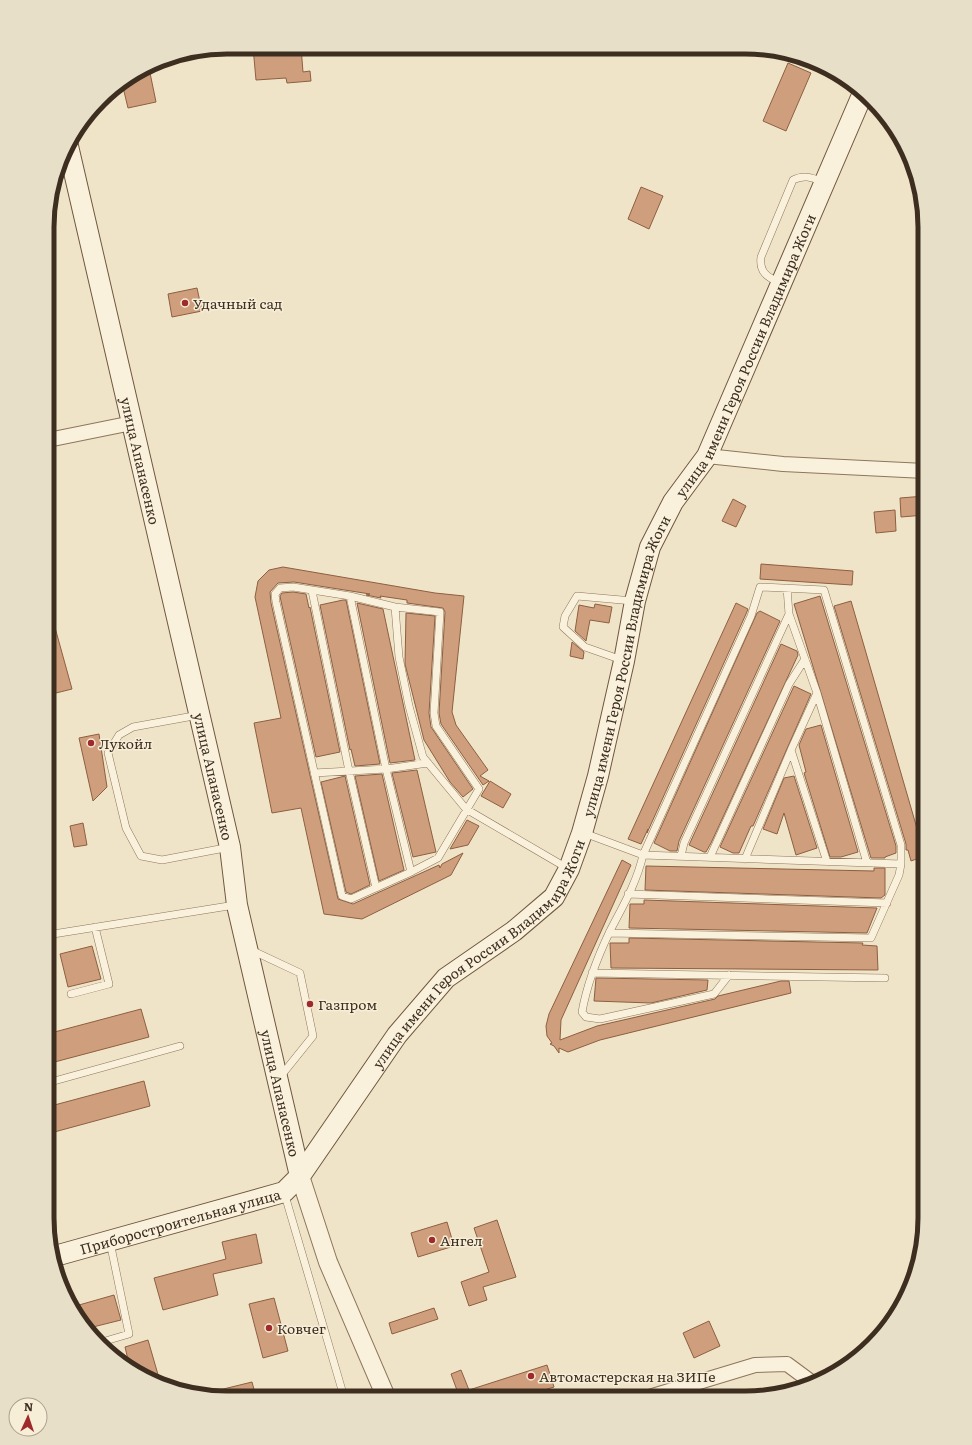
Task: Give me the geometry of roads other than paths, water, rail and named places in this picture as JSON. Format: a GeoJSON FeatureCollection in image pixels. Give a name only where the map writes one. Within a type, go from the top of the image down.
{"type":"FeatureCollection","features":[{"type":"Feature","properties":{"kind":"main road","name":"улица имени Героя России Владимира Жоги"},"geometry":{"type":"LineString","coordinates":[[300,1176],[397,1035],[446,978],[514,931],[554,897],[569,869],[582,833],[598,776],[624,660],[635,601],[650,547],[673,502],[707,456],[861,99]]}},
{"type":"Feature","properties":{"kind":"main road","name":"улица Апанасенко"},"geometry":{"type":"LineString","coordinates":[[70,154],[230,847],[238,905],[247,948],[300,1176]]}},
{"type":"Feature","properties":{"kind":"main road","name":"Приборостроительная улица"},"geometry":{"type":"LineString","coordinates":[[58,1255],[284,1192],[300,1176]]}},
{"type":"Feature","properties":{"kind":"street"},"geometry":{"type":"LineString","coordinates":[[54,439],[132,423]]}},
{"type":"Feature","properties":{"kind":"street"},"geometry":{"type":"LineString","coordinates":[[707,456],[783,464],[918,470]]}},
{"type":"Feature","properties":{"kind":"street","name":"улица Апанасенко"},"geometry":{"type":"LineString","coordinates":[[300,1176],[328,1262],[383,1391]]}},
{"type":"Feature","properties":{"kind":"street"},"geometry":{"type":"LineString","coordinates":[[670,1391],[755,1365],[787,1364],[808,1379]]}},
{"type":"Feature","properties":{"kind":"lane"},"geometry":{"type":"LineString","coordinates":[[781,283],[763,273],[760,261],[793,180],[800,176],[809,176],[825,182]]}},
{"type":"Feature","properties":{"kind":"lane"},"geometry":{"type":"LineString","coordinates":[[293,587],[312,591],[350,596],[395,607],[440,612],[434,713],[436,726],[479,789],[438,858],[411,872],[351,898],[342,896],[275,594],[280,588],[293,587]]}},
{"type":"Feature","properties":{"kind":"lane"},"geometry":{"type":"LineString","coordinates":[[609,933],[871,938],[899,875],[901,864],[900,845],[824,590],[760,587],[751,616],[643,854],[640,872],[609,933],[592,973],[582,1012],[586,1017],[600,1019],[714,994],[729,975]]}},
{"type":"Feature","properties":{"kind":"lane"},"geometry":{"type":"LineString","coordinates":[[787,588],[789,614],[817,693],[867,863]]}},
{"type":"Feature","properties":{"kind":"lane"},"geometry":{"type":"LineString","coordinates":[[312,591],[349,771],[376,888]]}},
{"type":"Feature","properties":{"kind":"lane"},"geometry":{"type":"LineString","coordinates":[[350,596],[386,769],[411,872]]}},
{"type":"Feature","properties":{"kind":"lane"},"geometry":{"type":"LineString","coordinates":[[624,660],[585,647],[563,627],[566,616],[577,596],[635,601]]}},
{"type":"Feature","properties":{"kind":"lane"},"geometry":{"type":"LineString","coordinates":[[395,607],[399,657],[409,706],[423,757],[466,809],[569,869]]}},
{"type":"Feature","properties":{"kind":"lane"},"geometry":{"type":"LineString","coordinates":[[681,856],[684,843],[789,614]]}},
{"type":"Feature","properties":{"kind":"lane"},"geometry":{"type":"LineString","coordinates":[[710,857],[789,684],[806,659]]}},
{"type":"Feature","properties":{"kind":"lane"},"geometry":{"type":"LineString","coordinates":[[745,859],[817,693]]}},
{"type":"Feature","properties":{"kind":"lane"},"geometry":{"type":"LineString","coordinates":[[199,715],[133,727],[119,735],[108,753],[126,828],[141,856],[162,860],[230,847]]}},
{"type":"Feature","properties":{"kind":"lane"},"geometry":{"type":"LineString","coordinates":[[791,750],[827,862]]}},
{"type":"Feature","properties":{"kind":"lane"},"geometry":{"type":"LineString","coordinates":[[314,773],[386,769],[428,762]]}},
{"type":"Feature","properties":{"kind":"lane"},"geometry":{"type":"LineString","coordinates":[[582,833],[643,854],[901,864]]}},
{"type":"Feature","properties":{"kind":"lane"},"geometry":{"type":"LineString","coordinates":[[628,894],[887,903]]}},
{"type":"Feature","properties":{"kind":"lane"},"geometry":{"type":"LineString","coordinates":[[54,934],[238,905]]}},
{"type":"Feature","properties":{"kind":"lane"},"geometry":{"type":"LineString","coordinates":[[71,994],[109,984],[95,927]]}},
{"type":"Feature","properties":{"kind":"lane"},"geometry":{"type":"LineString","coordinates":[[247,948],[300,973],[313,1036],[278,1079]]}},
{"type":"Feature","properties":{"kind":"lane"},"geometry":{"type":"LineString","coordinates":[[592,973],[885,978]]}},
{"type":"Feature","properties":{"kind":"lane"},"geometry":{"type":"LineString","coordinates":[[54,1081],[180,1046]]}},
{"type":"Feature","properties":{"kind":"lane"},"geometry":{"type":"LineString","coordinates":[[284,1192],[342,1391]]}},
{"type":"Feature","properties":{"kind":"lane"},"geometry":{"type":"LineString","coordinates":[[107,1342],[130,1334],[110,1241]]}},
{"type":"Feature","properties":{"kind":"place","name":"Удачный сад"},"geometry":{"type":"Point","coordinates":[185,303]}},
{"type":"Feature","properties":{"kind":"place","name":"Лукойл"},"geometry":{"type":"Point","coordinates":[91,743]}},
{"type":"Feature","properties":{"kind":"place","name":"Газпром"},"geometry":{"type":"Point","coordinates":[310,1004]}},
{"type":"Feature","properties":{"kind":"place","name":"Ангел"},"geometry":{"type":"Point","coordinates":[432,1240]}},
{"type":"Feature","properties":{"kind":"place","name":"Ковчег"},"geometry":{"type":"Point","coordinates":[269,1328]}},
{"type":"Feature","properties":{"kind":"place","name":"Автомастерская на ЗИПе"},"geometry":{"type":"Point","coordinates":[531,1376]}}]}
